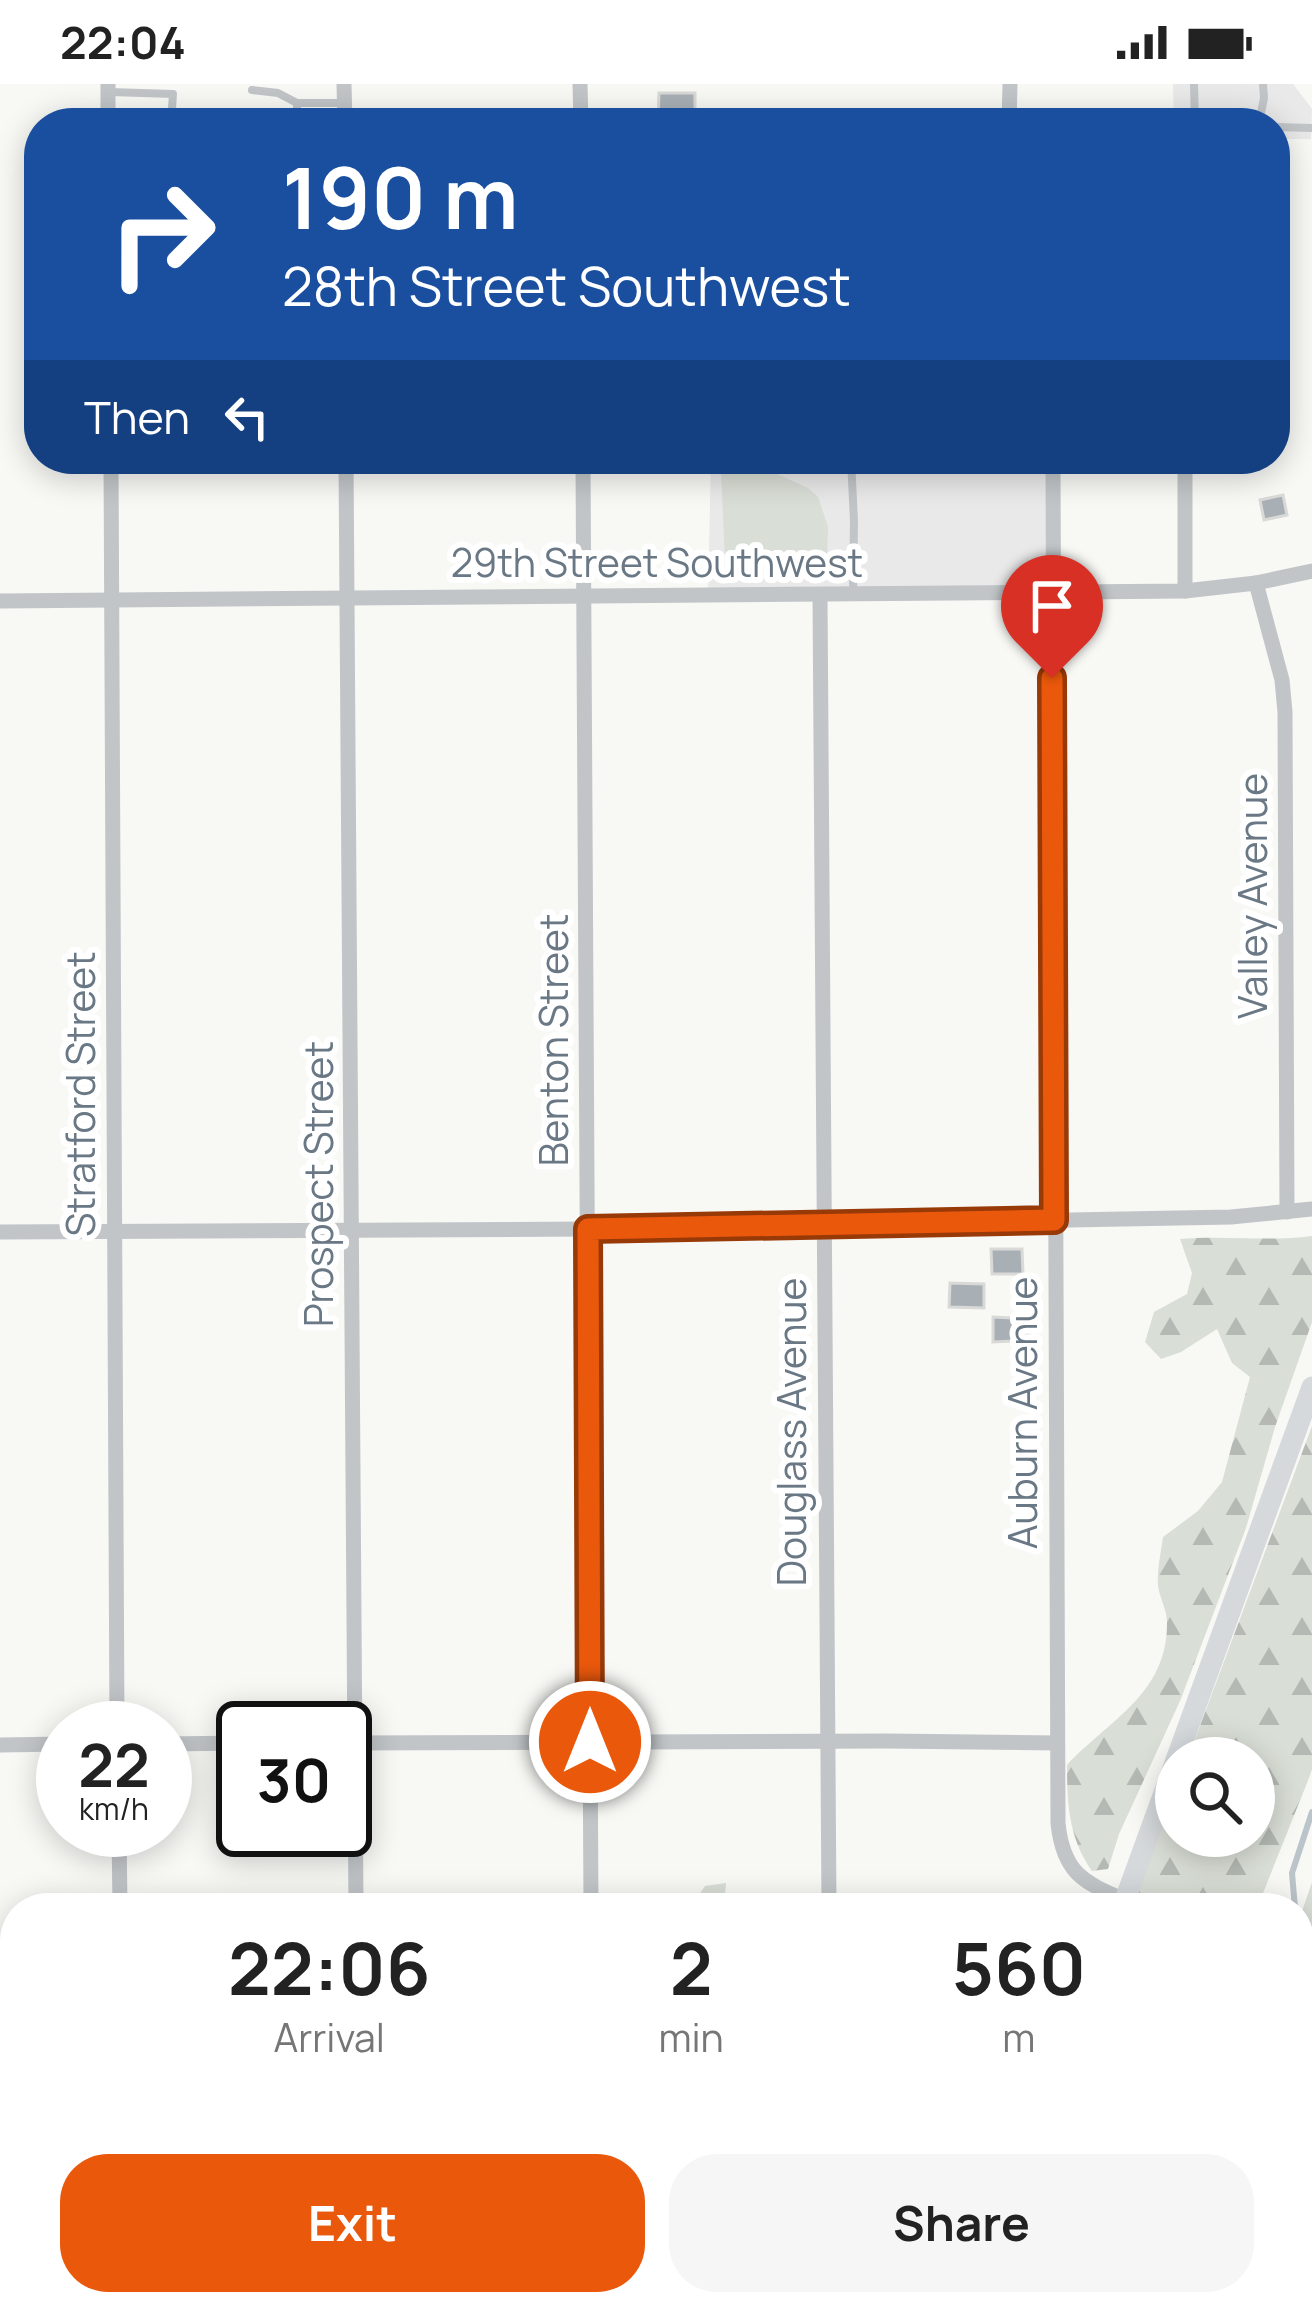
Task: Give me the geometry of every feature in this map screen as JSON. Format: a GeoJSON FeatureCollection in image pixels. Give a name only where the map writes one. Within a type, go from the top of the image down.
{"type":"FeatureCollection","features":[{"type":"Feature","properties":{"kind":"main road"},"geometry":{"type":"LineString","coordinates":[[1127,1893],[1312,1387]]}},
{"type":"Feature","properties":{"kind":"street"},"geometry":{"type":"LineString","coordinates":[[344,84],[344,108]]}},
{"type":"Feature","properties":{"kind":"street","name":"Stratford Street"},"geometry":{"type":"LineString","coordinates":[[111,474],[117,1701]]}},
{"type":"Feature","properties":{"kind":"street","name":"Prospect Street"},"geometry":{"type":"LineString","coordinates":[[346,474],[350,1701]]}},
{"type":"Feature","properties":{"kind":"street","name":"Benton Street"},"geometry":{"type":"LineString","coordinates":[[584,474],[591,1893]]}},
{"type":"Feature","properties":{"kind":"street","name":"Auburn Avenue"},"geometry":{"type":"LineString","coordinates":[[1053,474],[1058,1823],[1064,1855],[1079,1877],[1105,1893]]}},
{"type":"Feature","properties":{"kind":"street"},"geometry":{"type":"LineString","coordinates":[[1185,474],[1185,591]]}},
{"type":"Feature","properties":{"kind":"street","name":"29th Street Southwest"},"geometry":{"type":"LineString","coordinates":[[0,601],[1185,591],[1256,584],[1312,571]]}},
{"type":"Feature","properties":{"kind":"street","name":"Valley Avenue"},"geometry":{"type":"LineString","coordinates":[[1256,584],[1282,680],[1285,712],[1287,1212]]}},
{"type":"Feature","properties":{"kind":"street","name":"Douglass Avenue"},"geometry":{"type":"LineString","coordinates":[[820,595],[829,1893]]}},
{"type":"Feature","properties":{"kind":"street"},"geometry":{"type":"LineString","coordinates":[[0,1232],[588,1229],[1231,1217],[1312,1210]]}},
{"type":"Feature","properties":{"kind":"street"},"geometry":{"type":"LineString","coordinates":[[372,1743],[1057,1743]]}},
{"type":"Feature","properties":{"kind":"street"},"geometry":{"type":"LineString","coordinates":[[0,1745],[36,1744]]}},
{"type":"Feature","properties":{"kind":"street"},"geometry":{"type":"LineString","coordinates":[[119,1857],[120,1893]]}},
{"type":"Feature","properties":{"kind":"street","name":"Prospect Street"},"geometry":{"type":"LineString","coordinates":[[354,1857],[355,1893]]}},
{"type":"Feature","properties":{"kind":"lane"},"geometry":{"type":"LineString","coordinates":[[108,88],[172,94],[172,108]]}},
{"type":"Feature","properties":{"kind":"lane"},"geometry":{"type":"LineString","coordinates":[[252,90],[278,93],[297,104],[344,103]]}},
{"type":"Feature","properties":{"kind":"lane"},"geometry":{"type":"LineString","coordinates":[[851,474],[853,595]]}},
{"type":"Feature","properties":{"kind":"shaded area"},"geometry":{"type":"Polygon","coordinates":[[[1173,84],[1293,84],[1312,109],[1311,139],[1290,139],[1290,108],[1174,108],[1173,84]]]}},
{"type":"Feature","properties":{"kind":"shaded area"},"geometry":{"type":"Polygon","coordinates":[[[711,474],[1053,474],[1052,593],[708,597],[711,474]]]}},
{"type":"Feature","properties":{"kind":"green space"},"geometry":{"type":"Polygon","coordinates":[[[721,474],[777,474],[818,497],[828,527],[827,561],[725,561],[721,474]]]}},
{"type":"Feature","properties":{"kind":"green space"},"geometry":{"type":"Polygon","coordinates":[[[1312,1236],[1312,1322],[1246,1528],[1180,1701],[1163,1737],[1155,1737],[1155,1756],[1108,1869],[1092,1871],[1071,1821],[1067,1765],[1133,1704],[1158,1668],[1167,1622],[1158,1585],[1163,1537],[1198,1511],[1222,1482],[1250,1377],[1232,1363],[1217,1329],[1161,1359],[1145,1342],[1154,1312],[1187,1294],[1192,1273],[1180,1239],[1312,1236]]]}},
{"type":"Feature","properties":{"kind":"green space"},"geometry":{"type":"Polygon","coordinates":[[[1312,1426],[1309,1778],[1263,1893],[1138,1893],[1155,1847],[1155,1857],[1275,1857],[1275,1737],[1196,1737],[1312,1426]]]}},
{"type":"Feature","properties":{"kind":"green space"},"geometry":{"type":"Polygon","coordinates":[[[726,1883],[725,1893],[700,1893],[705,1886],[726,1883]]]}},
{"type":"Feature","properties":{"kind":"building"},"geometry":{"type":"Polygon","coordinates":[[[659,93],[695,93],[695,108],[658,108],[659,93]]]}},
{"type":"Feature","properties":{"kind":"building"},"geometry":{"type":"Polygon","coordinates":[[[1283,495],[1287,515],[1264,520],[1260,500],[1283,495]]]}},
{"type":"Feature","properties":{"kind":"building"},"geometry":{"type":"Polygon","coordinates":[[[991,1249],[1022,1249],[1023,1274],[992,1274],[991,1249]]]}},
{"type":"Feature","properties":{"kind":"building"},"geometry":{"type":"Polygon","coordinates":[[[950,1283],[984,1284],[984,1308],[949,1307],[950,1283]]]}},
{"type":"Feature","properties":{"kind":"building"},"geometry":{"type":"Polygon","coordinates":[[[993,1317],[1030,1319],[1030,1340],[993,1342],[993,1317]]]}},
{"type":"Feature","properties":{"kind":"waterway"},"geometry":{"type":"LineString","coordinates":[[1294,1893],[1292,1873],[1312,1812]]}},
{"type":"Feature","properties":{"kind":"route"},"geometry":{"type":"LineString","coordinates":[[590,1742],[588,1229],[1054,1220],[1052,678]]}}]}
